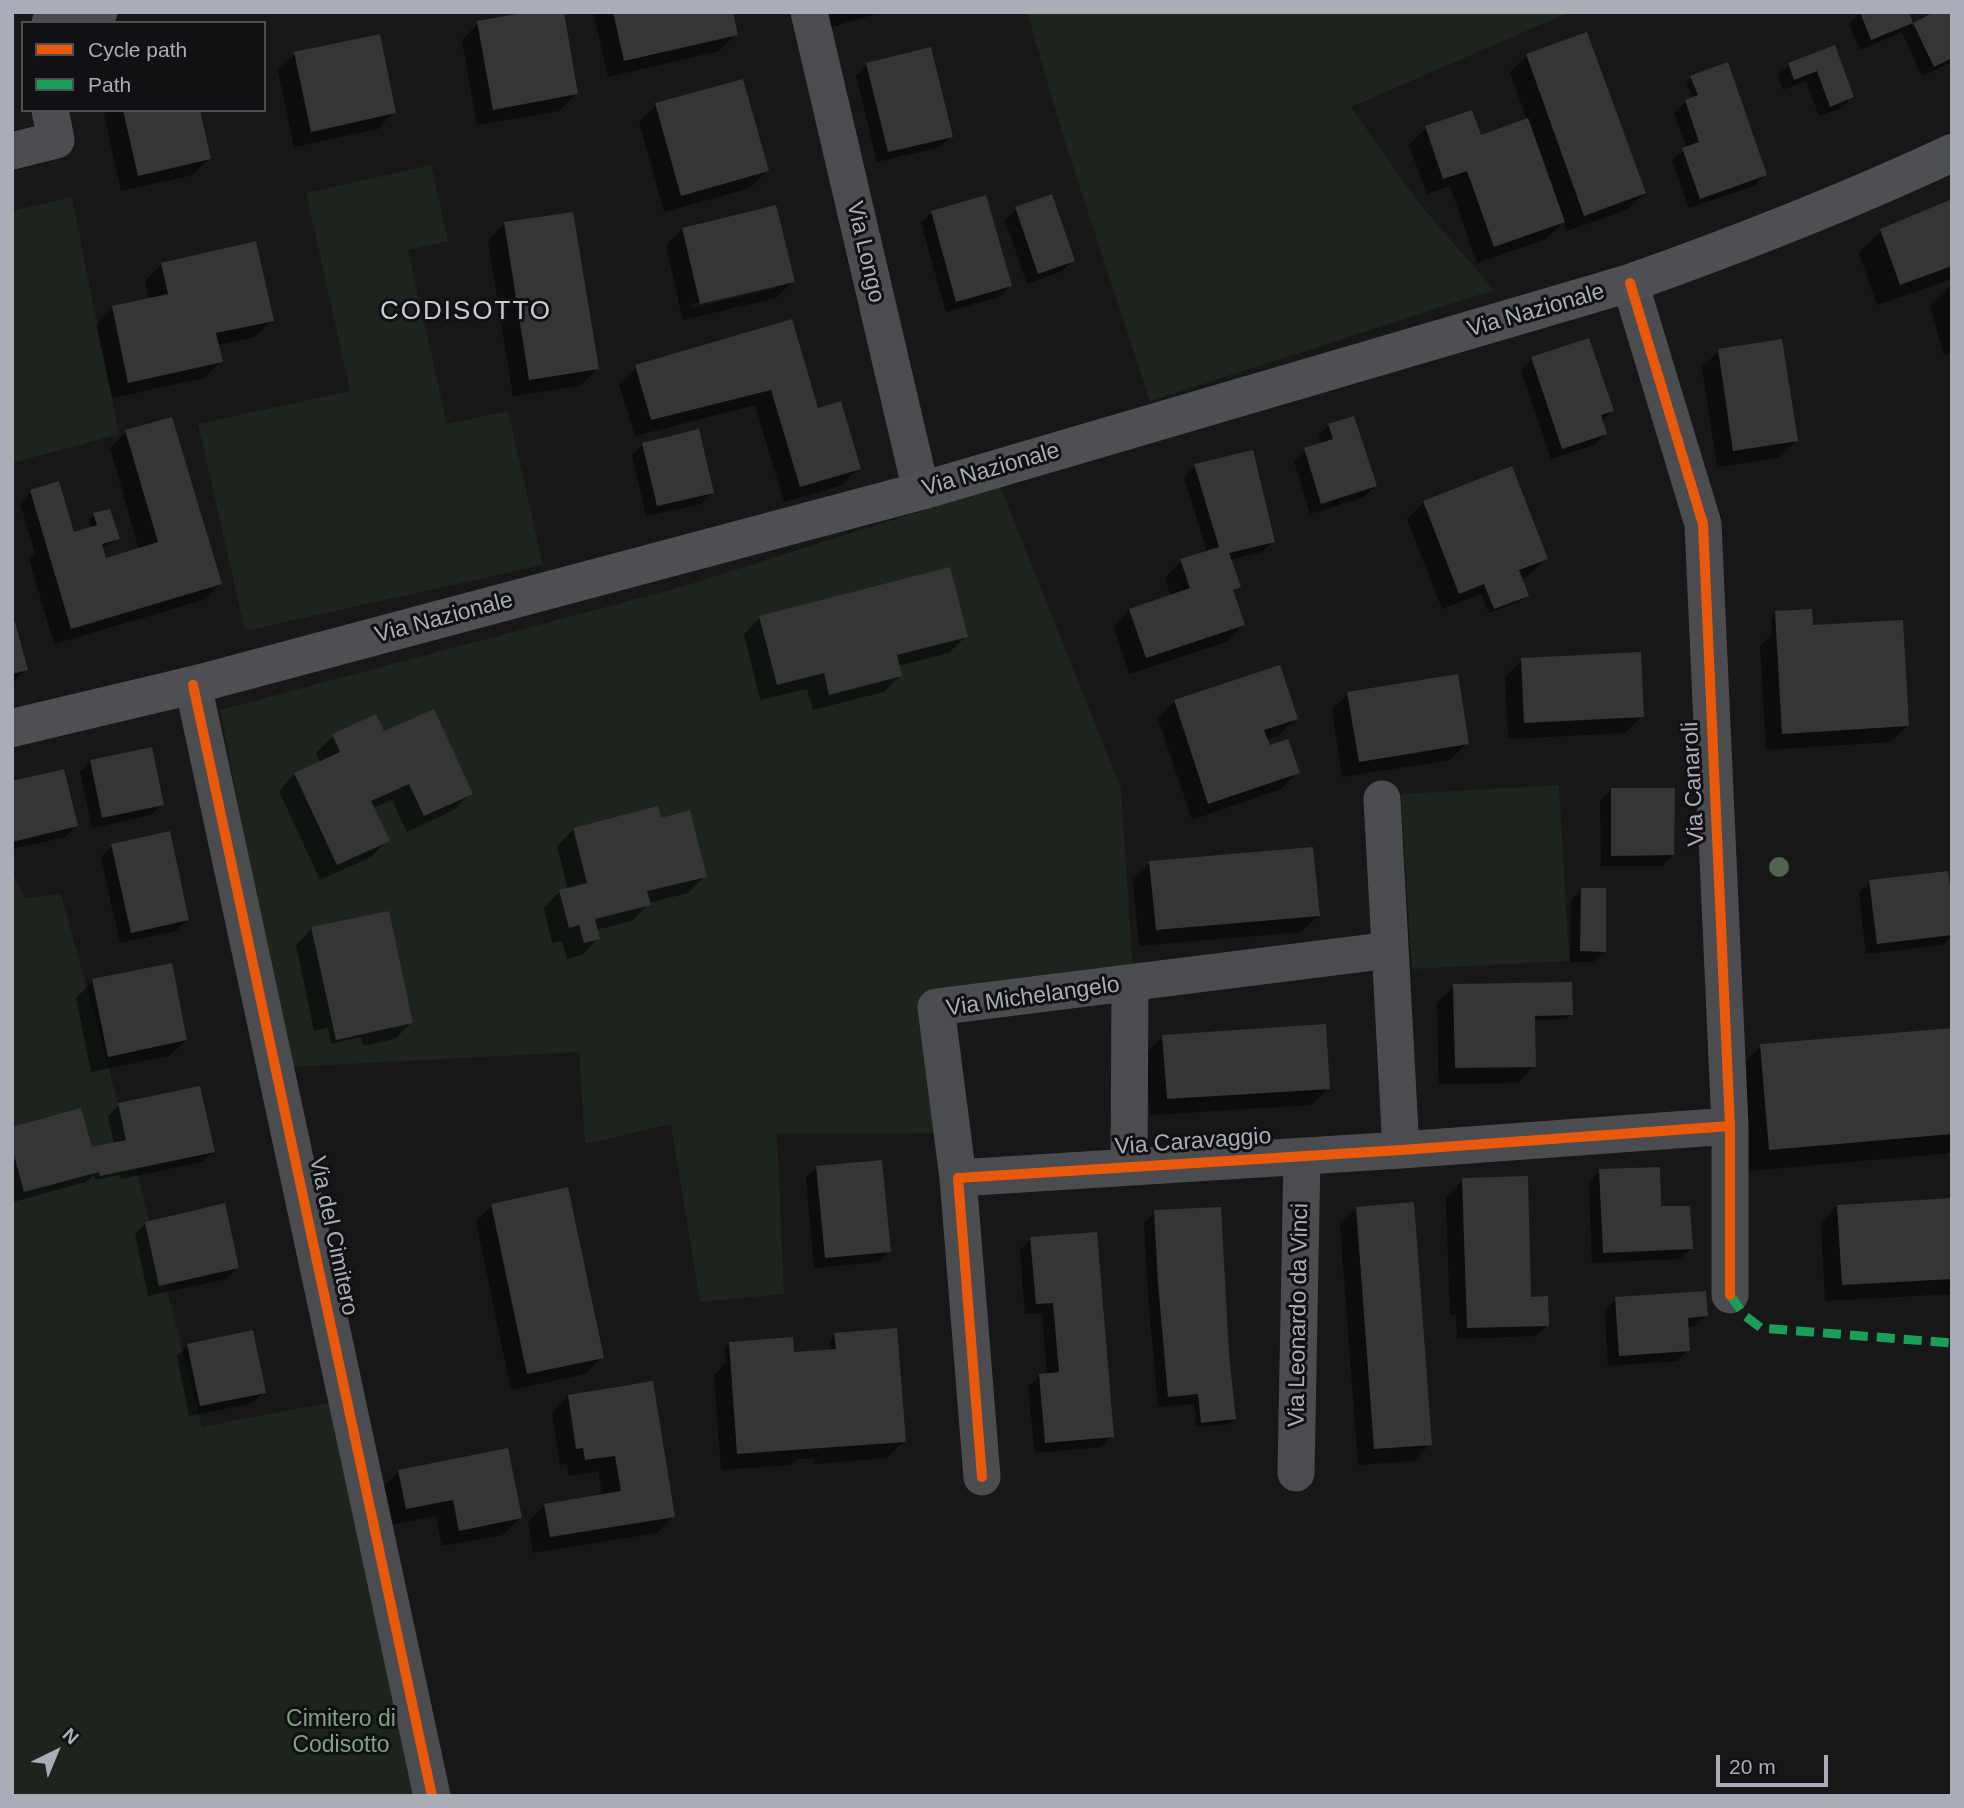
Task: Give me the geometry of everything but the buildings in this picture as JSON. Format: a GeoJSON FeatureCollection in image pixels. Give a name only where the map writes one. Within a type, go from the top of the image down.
{"type":"FeatureCollection","features":[{"type":"Feature","properties":{"kind":"main road","name":"Via Nazionale"},"geometry":{"type":"LineString","coordinates":[[12,729],[193,685],[921,491],[1630,283],[1882,186],[1952,153]]}},
{"type":"Feature","properties":{"kind":"street"},"geometry":{"type":"LineString","coordinates":[[59,21],[99,12]]}},
{"type":"Feature","properties":{"kind":"street","name":"Via Longo"},"geometry":{"type":"LineString","coordinates":[[809,12],[921,491]]}},
{"type":"Feature","properties":{"kind":"street"},"geometry":{"type":"LineString","coordinates":[[12,151],[56,140],[50,112]]}},
{"type":"Feature","properties":{"kind":"street","name":"Via Canaroli"},"geometry":{"type":"LineString","coordinates":[[1630,283],[1703,524],[1730,1126],[1730,1294]]}},
{"type":"Feature","properties":{"kind":"street","name":"Via del Cimitero"},"geometry":{"type":"LineString","coordinates":[[193,685],[432,1796]]}},
{"type":"Feature","properties":{"kind":"street"},"geometry":{"type":"LineString","coordinates":[[1382,799],[1401,1150]]}},
{"type":"Feature","properties":{"kind":"street","name":"Via Michelangelo"},"geometry":{"type":"LineString","coordinates":[[958,1178],[936,1007],[1390,950]]}},
{"type":"Feature","properties":{"kind":"street","name":"Via Michelangelo"},"geometry":{"type":"LineString","coordinates":[[1129,1167],[1130,983]]}},
{"type":"Feature","properties":{"kind":"street","name":"Via Caravaggio"},"geometry":{"type":"LineString","coordinates":[[958,1178],[1730,1126]]}},
{"type":"Feature","properties":{"kind":"street","name":"Via Leonardo da Vinci"},"geometry":{"type":"LineString","coordinates":[[1296,1473],[1302,1156]]}},
{"type":"Feature","properties":{"kind":"street"},"geometry":{"type":"LineString","coordinates":[[958,1178],[982,1477]]}},
{"type":"Feature","properties":{"kind":"green space"},"geometry":{"type":"Polygon","coordinates":[[[1027,12],[1570,12],[1351,107],[1418,202],[1494,290],[1150,401],[1064,139],[1027,12]]]}},
{"type":"Feature","properties":{"kind":"green space"},"geometry":{"type":"Polygon","coordinates":[[[431,165],[448,241],[408,250],[447,424],[508,411],[543,565],[245,631],[198,424],[350,391],[306,193],[431,165]]]}},
{"type":"Feature","properties":{"kind":"green space"},"geometry":{"type":"Polygon","coordinates":[[[72,197],[119,434],[12,463],[12,211],[72,197]]]}},
{"type":"Feature","properties":{"kind":"green space"},"geometry":{"type":"Polygon","coordinates":[[[1000,486],[1121,789],[1133,975],[924,1001],[942,1133],[777,1134],[784,1294],[700,1302],[671,1124],[585,1144],[579,1052],[290,1067],[220,710],[681,587],[1000,486]]]}},
{"type":"Feature","properties":{"kind":"green space"},"geometry":{"type":"Polygon","coordinates":[[[1559,785],[1569,961],[1412,969],[1401,794],[1559,785]]]}},
{"type":"Feature","properties":{"kind":"green space","name":"Cimitero di Codisotto"},"geometry":{"type":"Polygon","coordinates":[[[12,872],[25,898],[61,894],[137,1172],[202,1427],[342,1400],[418,1796],[12,1796],[12,872]]]}},
{"type":"Feature","properties":{"kind":"marked path"},"geometry":{"type":"LineString","coordinates":[[1730,1295],[1744,1315],[1761,1328],[1952,1343]]}},
{"type":"Feature","properties":{"kind":"cycle path"},"geometry":{"type":"LineString","coordinates":[[1630,283],[1703,524],[1730,1126],[1730,1295]]}},
{"type":"Feature","properties":{"kind":"cycle path"},"geometry":{"type":"LineString","coordinates":[[193,685],[432,1796]]}},
{"type":"Feature","properties":{"kind":"cycle path"},"geometry":{"type":"LineString","coordinates":[[982,1477],[958,1178],[1730,1126]]}},
{"type":"Feature","properties":{"kind":"district","name":"CODISOTTO"},"geometry":{"type":"Point","coordinates":[466,312]}}]}
